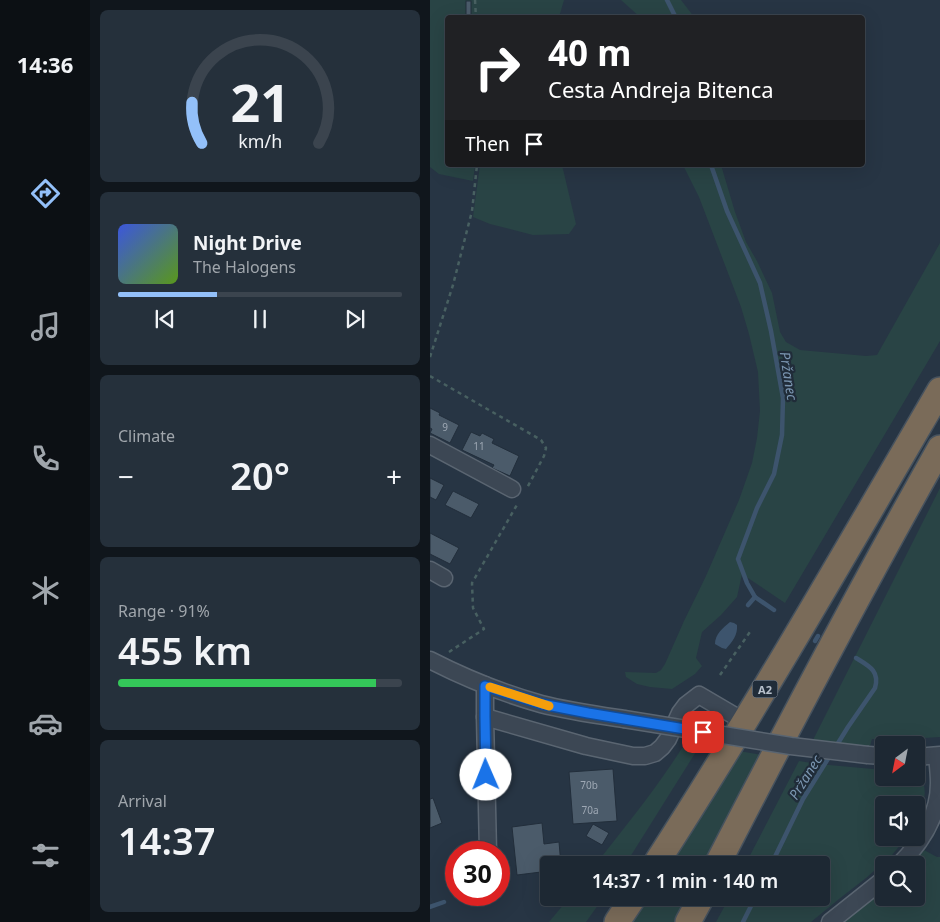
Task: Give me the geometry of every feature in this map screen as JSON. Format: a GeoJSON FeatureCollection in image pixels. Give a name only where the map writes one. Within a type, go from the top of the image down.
{"type":"FeatureCollection","features":[{"type":"Feature","properties":{"kind":"highway","name":"A2"},"geometry":{"type":"LineString","coordinates":[[661,856],[745,722],[940,390]]}},
{"type":"Feature","properties":{"kind":"highway"},"geometry":{"type":"LineString","coordinates":[[722,856],[853,606],[940,448]]}},
{"type":"Feature","properties":{"kind":"highway"},"geometry":{"type":"LineString","coordinates":[[618,922],[629,906]]}},
{"type":"Feature","properties":{"kind":"highway"},"geometry":{"type":"LineString","coordinates":[[688,922],[697,906]]}},
{"type":"Feature","properties":{"kind":"street"},"geometry":{"type":"LineString","coordinates":[[430,445],[512,489]]}},
{"type":"Feature","properties":{"kind":"street"},"geometry":{"type":"LineString","coordinates":[[434,662],[485,686],[542,704],[808,748],[875,756]]}},
{"type":"Feature","properties":{"kind":"street"},"geometry":{"type":"LineString","coordinates":[[485,686],[488,841]]}},
{"type":"Feature","properties":{"kind":"street"},"geometry":{"type":"LineString","coordinates":[[485,717],[586,746],[633,756],[645,756],[655,753],[662,747],[668,740],[680,713],[686,705],[699,695],[745,722]]}},
{"type":"Feature","properties":{"kind":"street"},"geometry":{"type":"LineString","coordinates":[[907,856],[920,840],[932,817],[938,795],[938,756],[925,756]]}},
{"type":"Feature","properties":{"kind":"street"},"geometry":{"type":"LineString","coordinates":[[830,922],[875,886]]}},
{"type":"Feature","properties":{"kind":"path"},"geometry":{"type":"LineString","coordinates":[[476,0],[476,15]]}},
{"type":"Feature","properties":{"kind":"path"},"geometry":{"type":"LineString","coordinates":[[430,357],[453,285],[472,211],[477,167]]}},
{"type":"Feature","properties":{"kind":"path"},"geometry":{"type":"LineString","coordinates":[[434,662],[484,629]]}},
{"type":"Feature","properties":{"kind":"path"},"geometry":{"type":"LineString","coordinates":[[720,675],[752,629]]}},
{"type":"Feature","properties":{"kind":"green space"},"geometry":{"type":"Polygon","coordinates":[[[430,0],[564,0],[560,15],[445,15],[445,167],[475,167],[473,181],[439,174],[430,167],[430,0]]]}},
{"type":"Feature","properties":{"kind":"green space"},"geometry":{"type":"Polygon","coordinates":[[[621,0],[681,0],[692,15],[638,15],[621,0]]]}},
{"type":"Feature","properties":{"kind":"green space"},"geometry":{"type":"Polygon","coordinates":[[[480,167],[562,167],[576,224],[569,234],[533,235],[490,224],[473,217],[480,167]]]}},
{"type":"Feature","properties":{"kind":"green space"},"geometry":{"type":"Polygon","coordinates":[[[684,167],[722,167],[746,242],[772,293],[780,332],[786,342],[800,350],[866,356],[877,355],[940,243],[940,341],[785,603],[742,574],[737,597],[702,632],[696,658],[702,666],[695,674],[672,689],[637,684],[626,677],[625,672],[656,673],[665,664],[739,500],[752,463],[760,411],[758,372],[749,334],[741,307],[699,197],[684,167]]]}},
{"type":"Feature","properties":{"kind":"green space"},"geometry":{"type":"Polygon","coordinates":[[[940,488],[940,737],[875,736],[870,746],[812,742],[940,488]]]}},
{"type":"Feature","properties":{"kind":"green space"},"geometry":{"type":"Polygon","coordinates":[[[699,747],[631,856],[602,856],[651,793],[682,748],[699,747]]]}},
{"type":"Feature","properties":{"kind":"green space"},"geometry":{"type":"Polygon","coordinates":[[[739,751],[762,755],[711,856],[672,856],[739,751]]]}},
{"type":"Feature","properties":{"kind":"green space"},"geometry":{"type":"Polygon","coordinates":[[[799,761],[875,769],[875,786],[924,786],[924,796],[875,796],[875,846],[899,846],[891,856],[875,856],[875,870],[811,922],[716,922],[725,906],[830,906],[830,856],[750,856],[799,761]]]}},
{"type":"Feature","properties":{"kind":"green space"},"geometry":{"type":"Polygon","coordinates":[[[924,850],[940,857],[940,922],[842,922],[875,895],[875,906],[925,906],[925,856],[919,856],[924,850]]]}},
{"type":"Feature","properties":{"kind":"green space"},"geometry":{"type":"Polygon","coordinates":[[[562,906],[597,906],[586,922],[549,922],[562,906]]]}},
{"type":"Feature","properties":{"kind":"green space"},"geometry":{"type":"Polygon","coordinates":[[[640,906],[685,906],[677,922],[629,922],[640,906]]]}},
{"type":"Feature","properties":{"kind":"water"},"geometry":{"type":"Polygon","coordinates":[[[730,622],[737,625],[737,632],[726,649],[715,644],[715,640],[730,622]]]}},
{"type":"Feature","properties":{"kind":"building"},"geometry":{"type":"Polygon","coordinates":[[[466,1],[471,1],[471,15],[466,15],[466,1]]]}},
{"type":"Feature","properties":{"kind":"building"},"geometry":{"type":"Polygon","coordinates":[[[430,408],[459,425],[450,443],[430,433],[432,429],[430,428],[430,408]]]}},
{"type":"Feature","properties":{"kind":"building"},"geometry":{"type":"Polygon","coordinates":[[[471,432],[480,436],[482,433],[494,439],[492,443],[519,456],[510,476],[492,468],[494,465],[462,450],[471,432]]]}},
{"type":"Feature","properties":{"kind":"building"},"geometry":{"type":"Polygon","coordinates":[[[430,478],[444,485],[436,500],[430,497],[430,478]]]}},
{"type":"Feature","properties":{"kind":"building"},"geometry":{"type":"Polygon","coordinates":[[[453,491],[479,504],[471,518],[445,505],[453,491]]]}},
{"type":"Feature","properties":{"kind":"building"},"geometry":{"type":"Polygon","coordinates":[[[430,533],[459,548],[450,564],[430,554],[430,533]]]}},
{"type":"Feature","properties":{"kind":"building"},"geometry":{"type":"Polygon","coordinates":[[[613,769],[617,821],[573,824],[569,772],[613,769]]]}},
{"type":"Feature","properties":{"kind":"building"},"geometry":{"type":"Polygon","coordinates":[[[433,798],[442,823],[430,828],[430,799],[433,798]]]}},
{"type":"Feature","properties":{"kind":"building"},"geometry":{"type":"Polygon","coordinates":[[[542,823],[544,844],[559,842],[560,856],[540,856],[540,872],[517,875],[512,827],[542,823]]]}},
{"type":"Feature","properties":{"kind":"building"},"geometry":{"type":"Polygon","coordinates":[[[593,824],[609,833],[602,845],[586,836],[593,824]]]}},
{"type":"Feature","properties":{"kind":"waterway","name":"Pržanec"},"geometry":{"type":"LineString","coordinates":[[667,0],[674,15]]}},
{"type":"Feature","properties":{"kind":"waterway","name":"Pržanec"},"geometry":{"type":"LineString","coordinates":[[712,167],[727,211],[760,283],[783,398],[782,435],[774,474],[757,508],[738,559],[747,583],[755,597],[774,610]]}},
{"type":"Feature","properties":{"kind":"waterway"},"geometry":{"type":"LineString","coordinates":[[748,605],[755,597]]}},
{"type":"Feature","properties":{"kind":"waterway","name":"Pržanec"},"geometry":{"type":"LineString","coordinates":[[815,641],[818,636]]}},
{"type":"Feature","properties":{"kind":"waterway","name":"Pržanec"},"geometry":{"type":"LineString","coordinates":[[835,748],[875,688],[875,673],[856,658]]}},
{"type":"Feature","properties":{"kind":"waterway","name":"Pržanec"},"geometry":{"type":"LineString","coordinates":[[775,856],[803,799],[831,754]]}},
{"type":"Feature","properties":{"kind":"waterway"},"geometry":{"type":"LineString","coordinates":[[430,907],[444,902]]}},
{"type":"Feature","properties":{"kind":"waterway","name":"Pržanec"},"geometry":{"type":"LineString","coordinates":[[743,922],[751,906]]}},
{"type":"Feature","properties":{"kind":"slow traffic"},"geometry":{"type":"LineString","coordinates":[[490,687],[549,706]]}},
{"type":"Feature","properties":{"kind":"route"},"geometry":{"type":"LineString","coordinates":[[486,775],[485,686],[542,704],[703,732]]}}]}
